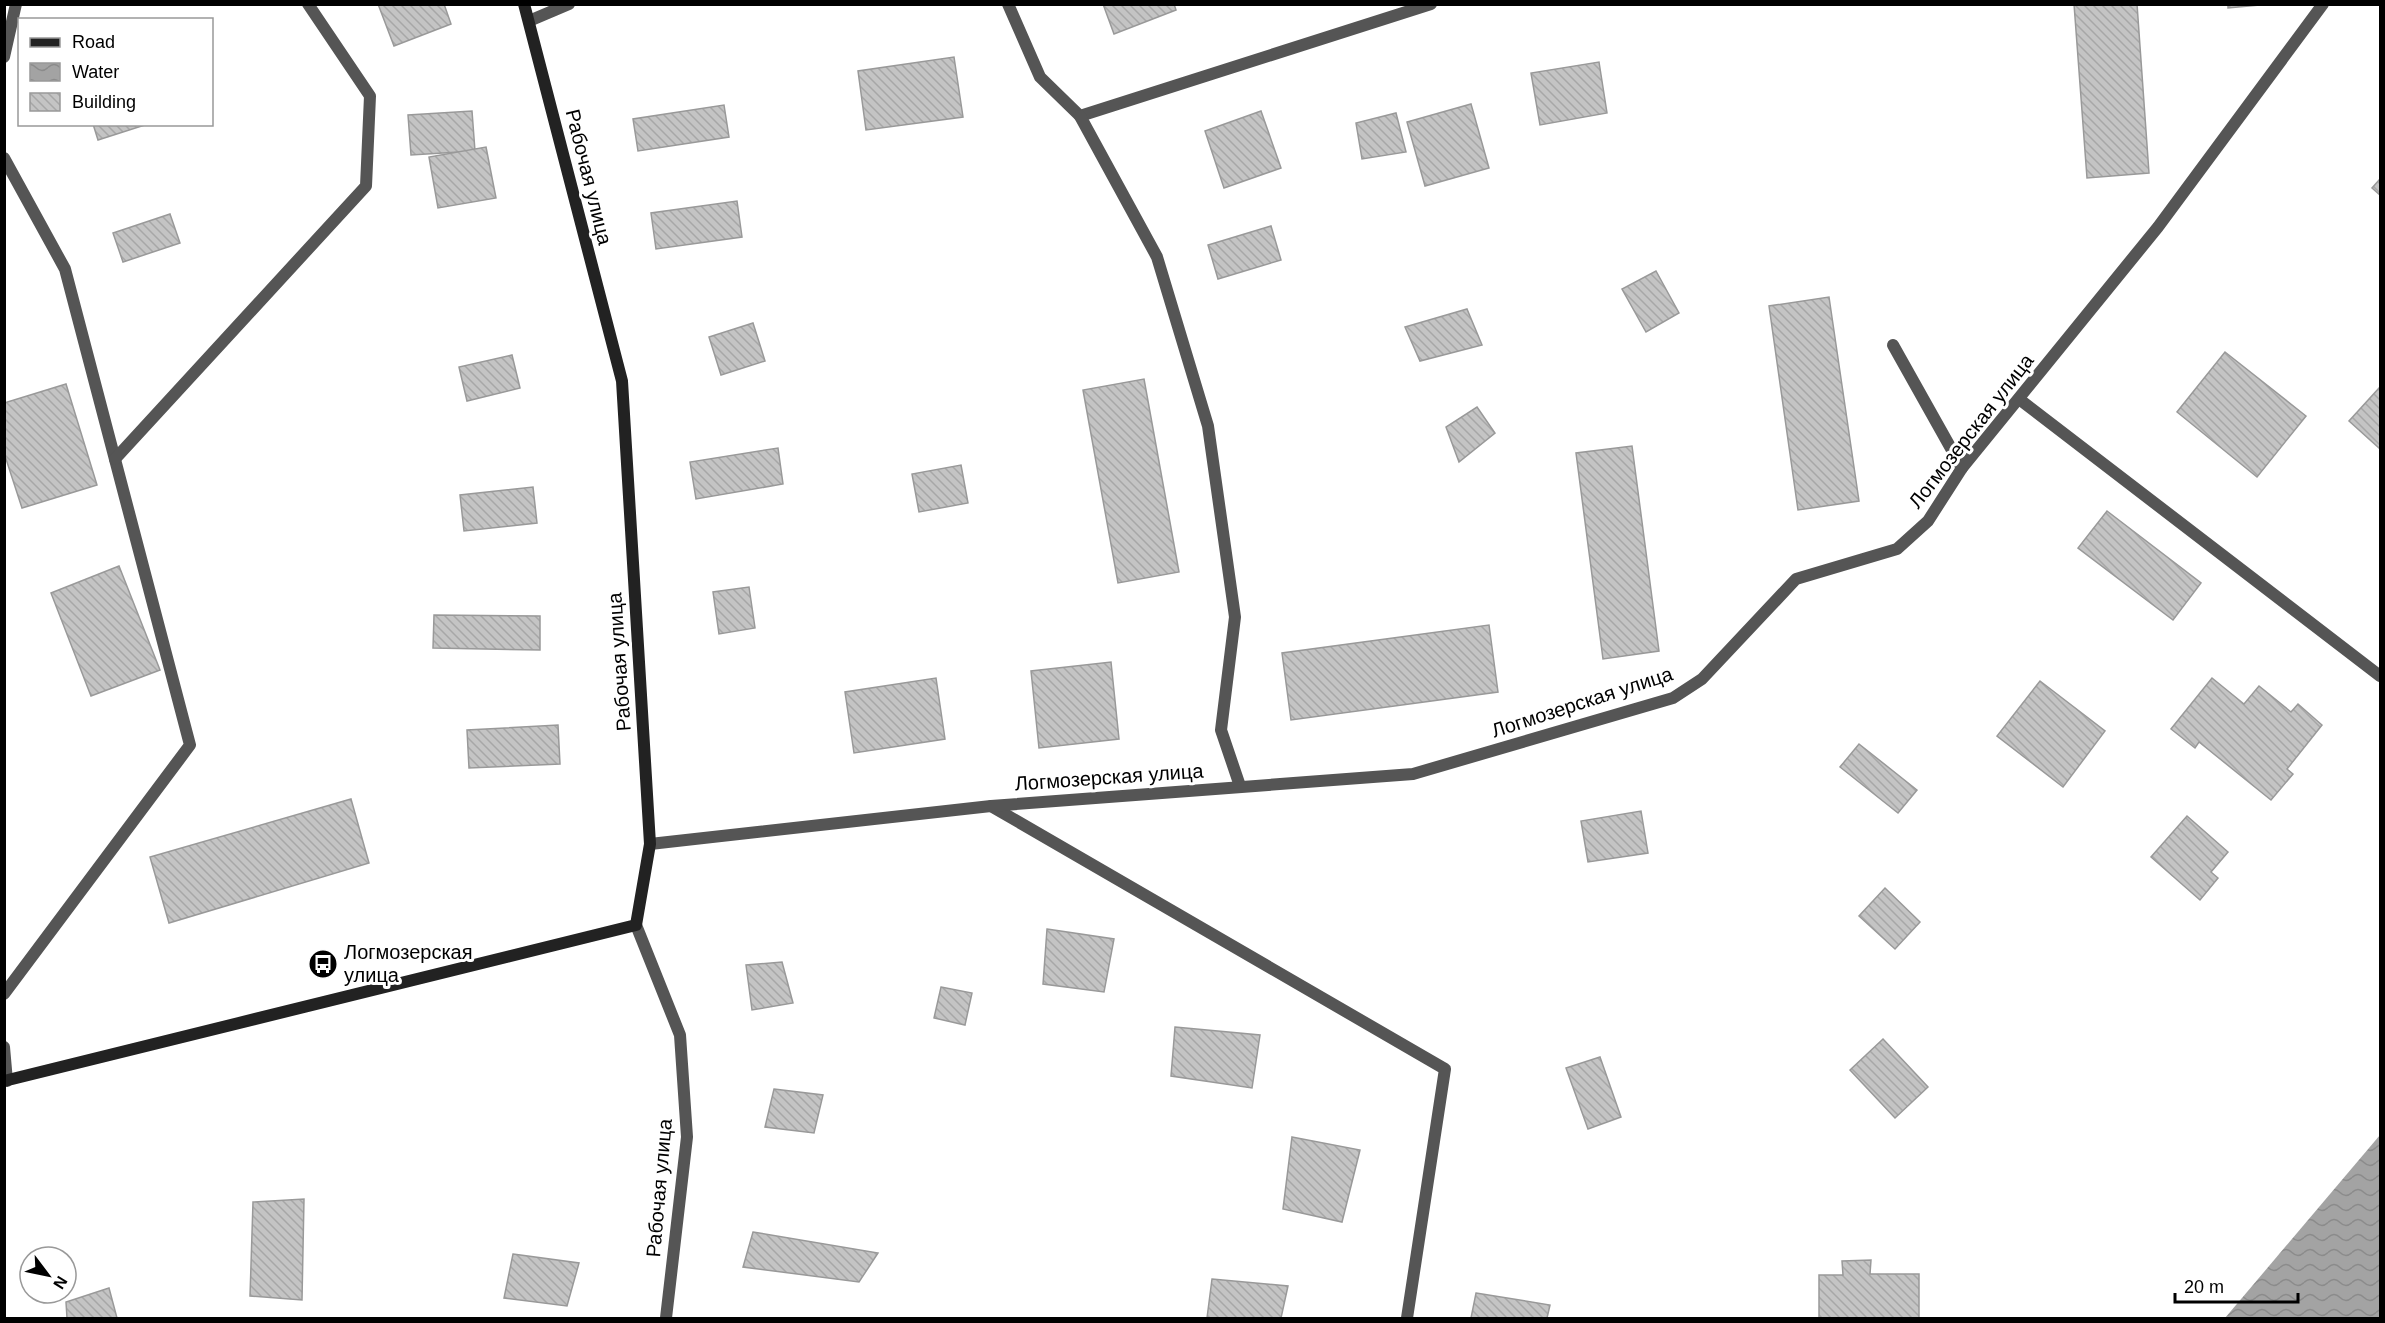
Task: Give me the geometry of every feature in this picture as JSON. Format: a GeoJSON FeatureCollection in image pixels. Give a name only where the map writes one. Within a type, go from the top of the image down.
{"type":"FeatureCollection","features":[{"type":"Feature","properties":{"kind":"street"},"geometry":{"type":"LineString","coordinates":[[4,57],[16,4]]}},
{"type":"Feature","properties":{"kind":"street"},"geometry":{"type":"LineString","coordinates":[[115,459],[366,186],[370,96],[308,4]]}},
{"type":"Feature","properties":{"kind":"street","name":"Рабочая улица"},"geometry":{"type":"LineString","coordinates":[[524,4],[622,381],[650,844],[636,925],[680,1035],[687,1137],[666,1318]]}},
{"type":"Feature","properties":{"kind":"street"},"geometry":{"type":"LineString","coordinates":[[529,21],[569,4]]}},
{"type":"Feature","properties":{"kind":"street"},"geometry":{"type":"LineString","coordinates":[[1008,4],[1040,77],[1080,116],[1157,257],[1208,426],[1235,617],[1221,730],[1240,786]]}},
{"type":"Feature","properties":{"kind":"street"},"geometry":{"type":"LineString","coordinates":[[1080,116],[1431,4]]}},
{"type":"Feature","properties":{"kind":"street","name":"Логмозерская улица"},"geometry":{"type":"LineString","coordinates":[[650,844],[991,806],[1413,774],[1673,698],[1702,679],[1796,579],[1897,549],[1928,521],[1962,468],[2158,227],[2323,4]]}},
{"type":"Feature","properties":{"kind":"street"},"geometry":{"type":"LineString","coordinates":[[4,158],[65,269],[190,745],[4,994]]}},
{"type":"Feature","properties":{"kind":"street"},"geometry":{"type":"LineString","coordinates":[[1893,345],[1962,468]]}},
{"type":"Feature","properties":{"kind":"street"},"geometry":{"type":"LineString","coordinates":[[2019,399],[2380,676]]}},
{"type":"Feature","properties":{"kind":"street"},"geometry":{"type":"LineString","coordinates":[[991,806],[1445,1070],[1407,1318]]}},
{"type":"Feature","properties":{"kind":"street"},"geometry":{"type":"LineString","coordinates":[[4,1047],[6,1081],[636,925]]}},
{"type":"Feature","properties":{"kind":"water"},"geometry":{"type":"Polygon","coordinates":[[[2380,1135],[2380,1318],[2225,1318],[2380,1135]]]}},
{"type":"Feature","properties":{"kind":"building"},"geometry":{"type":"Polygon","coordinates":[[[378,4],[444,4],[451,24],[394,46],[378,4]]]}},
{"type":"Feature","properties":{"kind":"building"},"geometry":{"type":"Polygon","coordinates":[[[1103,4],[1174,4],[1176,10],[1114,34],[1103,4]]]}},
{"type":"Feature","properties":{"kind":"building"},"geometry":{"type":"Polygon","coordinates":[[[2074,4],[2137,4],[2149,173],[2087,178],[2074,4]]]}},
{"type":"Feature","properties":{"kind":"building"},"geometry":{"type":"Polygon","coordinates":[[[2228,4],[2271,4],[2228,8],[2228,4]]]}},
{"type":"Feature","properties":{"kind":"building"},"geometry":{"type":"Polygon","coordinates":[[[954,57],[963,117],[866,130],[858,71],[954,57]]]}},
{"type":"Feature","properties":{"kind":"building"},"geometry":{"type":"Polygon","coordinates":[[[1599,62],[1607,113],[1540,125],[1531,73],[1599,62]]]}},
{"type":"Feature","properties":{"kind":"building"},"geometry":{"type":"Polygon","coordinates":[[[1471,104],[1489,168],[1425,186],[1407,122],[1471,104]]]}},
{"type":"Feature","properties":{"kind":"building"},"geometry":{"type":"Polygon","coordinates":[[[724,105],[729,137],[638,151],[633,119],[724,105]]]}},
{"type":"Feature","properties":{"kind":"building"},"geometry":{"type":"Polygon","coordinates":[[[472,111],[475,151],[411,155],[408,115],[472,111]]]}},
{"type":"Feature","properties":{"kind":"building"},"geometry":{"type":"Polygon","coordinates":[[[1261,111],[1281,168],[1224,188],[1205,131],[1261,111]]]}},
{"type":"Feature","properties":{"kind":"building"},"geometry":{"type":"Polygon","coordinates":[[[1396,113],[1406,152],[1362,159],[1356,123],[1396,113]]]}},
{"type":"Feature","properties":{"kind":"building"},"geometry":{"type":"Polygon","coordinates":[[[94,126],[142,126],[98,140],[94,126]]]}},
{"type":"Feature","properties":{"kind":"building"},"geometry":{"type":"Polygon","coordinates":[[[486,147],[496,198],[438,208],[429,157],[486,147]]]}},
{"type":"Feature","properties":{"kind":"building"},"geometry":{"type":"Polygon","coordinates":[[[2380,179],[2380,195],[2372,188],[2380,179]]]}},
{"type":"Feature","properties":{"kind":"building"},"geometry":{"type":"Polygon","coordinates":[[[737,201],[742,237],[656,249],[651,213],[737,201]]]}},
{"type":"Feature","properties":{"kind":"building"},"geometry":{"type":"Polygon","coordinates":[[[170,214],[180,243],[123,262],[113,233],[170,214]]]}},
{"type":"Feature","properties":{"kind":"building"},"geometry":{"type":"Polygon","coordinates":[[[1271,226],[1281,260],[1218,279],[1208,245],[1271,226]]]}},
{"type":"Feature","properties":{"kind":"building"},"geometry":{"type":"Polygon","coordinates":[[[1656,271],[1679,313],[1646,332],[1622,289],[1656,271]]]}},
{"type":"Feature","properties":{"kind":"building"},"geometry":{"type":"Polygon","coordinates":[[[1829,297],[1859,501],[1798,510],[1769,306],[1829,297]]]}},
{"type":"Feature","properties":{"kind":"building"},"geometry":{"type":"Polygon","coordinates":[[[1467,309],[1482,345],[1420,361],[1405,327],[1467,309]]]}},
{"type":"Feature","properties":{"kind":"building"},"geometry":{"type":"Polygon","coordinates":[[[753,323],[765,361],[721,375],[709,337],[753,323]]]}},
{"type":"Feature","properties":{"kind":"building"},"geometry":{"type":"Polygon","coordinates":[[[2225,352],[2306,416],[2257,477],[2177,412],[2225,352]]]}},
{"type":"Feature","properties":{"kind":"building"},"geometry":{"type":"Polygon","coordinates":[[[512,355],[520,388],[467,401],[459,367],[512,355]]]}},
{"type":"Feature","properties":{"kind":"building"},"geometry":{"type":"Polygon","coordinates":[[[1144,379],[1179,572],[1118,583],[1083,390],[1144,379]]]}},
{"type":"Feature","properties":{"kind":"building"},"geometry":{"type":"Polygon","coordinates":[[[66,384],[97,485],[22,508],[4,453],[4,403],[66,384]]]}},
{"type":"Feature","properties":{"kind":"building"},"geometry":{"type":"Polygon","coordinates":[[[2380,387],[2380,446],[2379,448],[2349,421],[2380,387]]]}},
{"type":"Feature","properties":{"kind":"building"},"geometry":{"type":"Polygon","coordinates":[[[1477,407],[1495,433],[1459,462],[1446,427],[1477,407]]]}},
{"type":"Feature","properties":{"kind":"building"},"geometry":{"type":"Polygon","coordinates":[[[1632,446],[1659,651],[1603,659],[1576,453],[1632,446]]]}},
{"type":"Feature","properties":{"kind":"building"},"geometry":{"type":"Polygon","coordinates":[[[778,448],[783,484],[696,499],[690,462],[778,448]]]}},
{"type":"Feature","properties":{"kind":"building"},"geometry":{"type":"Polygon","coordinates":[[[961,465],[968,503],[919,512],[912,474],[961,465]]]}},
{"type":"Feature","properties":{"kind":"building"},"geometry":{"type":"Polygon","coordinates":[[[533,487],[537,523],[464,531],[460,495],[533,487]]]}},
{"type":"Feature","properties":{"kind":"building"},"geometry":{"type":"Polygon","coordinates":[[[2107,511],[2201,583],[2173,620],[2078,548],[2107,511]]]}},
{"type":"Feature","properties":{"kind":"building"},"geometry":{"type":"Polygon","coordinates":[[[119,566],[160,670],[91,696],[51,593],[119,566]]]}},
{"type":"Feature","properties":{"kind":"building"},"geometry":{"type":"Polygon","coordinates":[[[749,587],[755,628],[719,634],[713,592],[749,587]]]}},
{"type":"Feature","properties":{"kind":"building"},"geometry":{"type":"Polygon","coordinates":[[[434,615],[540,616],[540,650],[433,648],[434,615]]]}},
{"type":"Feature","properties":{"kind":"building"},"geometry":{"type":"Polygon","coordinates":[[[1489,625],[1498,692],[1291,720],[1282,653],[1489,625]]]}},
{"type":"Feature","properties":{"kind":"building"},"geometry":{"type":"Polygon","coordinates":[[[1111,662],[1119,739],[1039,748],[1031,671],[1111,662]]]}},
{"type":"Feature","properties":{"kind":"building"},"geometry":{"type":"Polygon","coordinates":[[[936,678],[945,739],[854,753],[845,692],[936,678]]]}},
{"type":"Feature","properties":{"kind":"building"},"geometry":{"type":"Polygon","coordinates":[[[2212,678],[2244,704],[2259,686],[2291,712],[2298,704],[2322,725],[2287,769],[2293,774],[2271,800],[2199,742],[2195,748],[2171,729],[2212,678]]]}},
{"type":"Feature","properties":{"kind":"building"},"geometry":{"type":"Polygon","coordinates":[[[2040,681],[2105,731],[2063,787],[1997,736],[2040,681]]]}},
{"type":"Feature","properties":{"kind":"building"},"geometry":{"type":"Polygon","coordinates":[[[558,725],[560,764],[469,768],[467,730],[558,725]]]}},
{"type":"Feature","properties":{"kind":"building"},"geometry":{"type":"Polygon","coordinates":[[[1859,744],[1917,790],[1898,813],[1840,767],[1859,744]]]}},
{"type":"Feature","properties":{"kind":"building"},"geometry":{"type":"Polygon","coordinates":[[[351,799],[369,863],[169,923],[150,857],[351,799]]]}},
{"type":"Feature","properties":{"kind":"building"},"geometry":{"type":"Polygon","coordinates":[[[1641,811],[1648,853],[1588,862],[1581,821],[1641,811]]]}},
{"type":"Feature","properties":{"kind":"building"},"geometry":{"type":"Polygon","coordinates":[[[2187,816],[2228,852],[2211,872],[2218,878],[2200,900],[2151,857],[2187,816]]]}},
{"type":"Feature","properties":{"kind":"building"},"geometry":{"type":"Polygon","coordinates":[[[1885,888],[1920,922],[1895,949],[1859,916],[1885,888]]]}},
{"type":"Feature","properties":{"kind":"building"},"geometry":{"type":"Polygon","coordinates":[[[1047,929],[1114,939],[1104,992],[1043,984],[1047,929]]]}},
{"type":"Feature","properties":{"kind":"building"},"geometry":{"type":"Polygon","coordinates":[[[782,962],[793,1003],[752,1010],[746,965],[782,962]]]}},
{"type":"Feature","properties":{"kind":"building"},"geometry":{"type":"Polygon","coordinates":[[[941,987],[972,993],[965,1025],[934,1018],[941,987]]]}},
{"type":"Feature","properties":{"kind":"building"},"geometry":{"type":"Polygon","coordinates":[[[1175,1027],[1260,1035],[1252,1088],[1171,1076],[1175,1027]]]}},
{"type":"Feature","properties":{"kind":"building"},"geometry":{"type":"Polygon","coordinates":[[[1883,1039],[1928,1087],[1895,1118],[1850,1070],[1883,1039]]]}},
{"type":"Feature","properties":{"kind":"building"},"geometry":{"type":"Polygon","coordinates":[[[1600,1057],[1621,1117],[1588,1129],[1566,1068],[1600,1057]]]}},
{"type":"Feature","properties":{"kind":"building"},"geometry":{"type":"Polygon","coordinates":[[[774,1089],[823,1095],[814,1133],[765,1127],[774,1089]]]}},
{"type":"Feature","properties":{"kind":"building"},"geometry":{"type":"Polygon","coordinates":[[[1292,1137],[1360,1150],[1342,1222],[1283,1209],[1292,1137]]]}},
{"type":"Feature","properties":{"kind":"building"},"geometry":{"type":"Polygon","coordinates":[[[304,1199],[302,1300],[250,1296],[253,1202],[304,1199]]]}},
{"type":"Feature","properties":{"kind":"building"},"geometry":{"type":"Polygon","coordinates":[[[753,1232],[878,1253],[859,1282],[743,1267],[753,1232]]]}},
{"type":"Feature","properties":{"kind":"building"},"geometry":{"type":"Polygon","coordinates":[[[513,1254],[579,1263],[567,1306],[504,1298],[513,1254]]]}},
{"type":"Feature","properties":{"kind":"building"},"geometry":{"type":"Polygon","coordinates":[[[1871,1260],[1870,1274],[1919,1274],[1919,1318],[1819,1318],[1819,1275],[1843,1275],[1842,1261],[1871,1260]]]}},
{"type":"Feature","properties":{"kind":"building"},"geometry":{"type":"Polygon","coordinates":[[[1212,1279],[1288,1286],[1281,1318],[1207,1318],[1212,1279]]]}},
{"type":"Feature","properties":{"kind":"building"},"geometry":{"type":"Polygon","coordinates":[[[109,1288],[117,1318],[67,1318],[66,1305],[78,1305],[78,1298],[109,1288]]]}},
{"type":"Feature","properties":{"kind":"building"},"geometry":{"type":"Polygon","coordinates":[[[1476,1293],[1550,1305],[1547,1318],[1471,1318],[1476,1293]]]}},
{"type":"Feature","properties":{"kind":"place","name":"Логмозерская улица"},"geometry":{"type":"Point","coordinates":[323,964]}}]}
